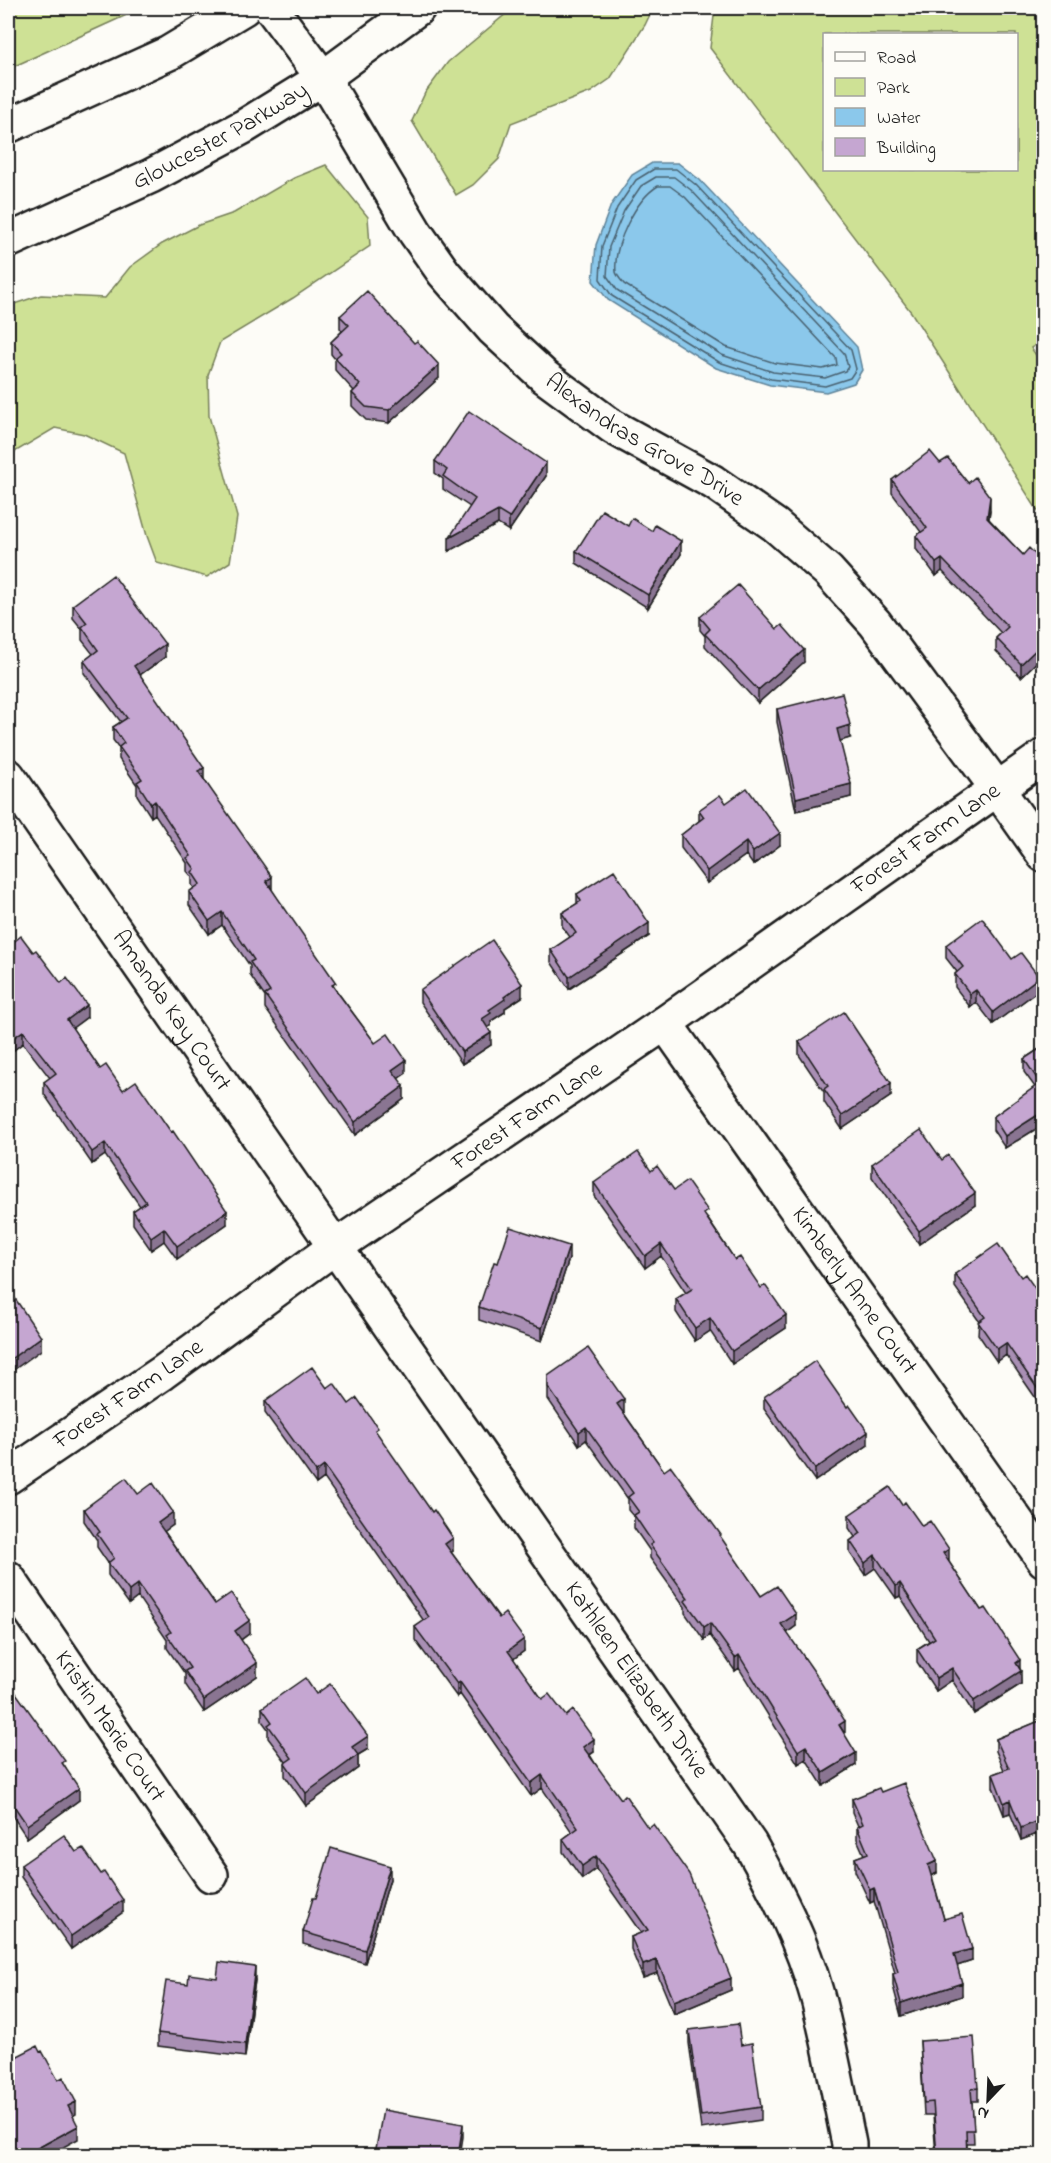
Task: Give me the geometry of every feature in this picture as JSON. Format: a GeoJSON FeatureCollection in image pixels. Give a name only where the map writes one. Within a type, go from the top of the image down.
{"type":"FeatureCollection","features":[{"type":"Feature","properties":{"kind":"street"},"geometry":{"type":"LineString","coordinates":[[8,126],[169,53],[244,8]]}},
{"type":"Feature","properties":{"kind":"street","name":"Alexandras Grove Drive"},"geometry":{"type":"LineString","coordinates":[[271,8],[323,78],[415,232],[444,273],[493,329],[545,377],[613,427],[713,482],[775,525],[828,571],[875,623],[1044,855]]}},
{"type":"Feature","properties":{"kind":"street","name":"Gloucester Parkway"},"geometry":{"type":"LineString","coordinates":[[8,241],[151,176],[245,126],[323,78],[418,8]]}},
{"type":"Feature","properties":{"kind":"street","name":"Forest Farm Lane"},"geometry":{"type":"LineString","coordinates":[[8,1477],[162,1373],[335,1247],[665,1023],[996,787],[1044,756]]}},
{"type":"Feature","properties":{"kind":"street","name":"Amanda Kay Court"},"geometry":{"type":"LineString","coordinates":[[8,776],[335,1247]]}},
{"type":"Feature","properties":{"kind":"street","name":"Kimberly Anne Court"},"geometry":{"type":"LineString","coordinates":[[665,1023],[1044,1560]]}},
{"type":"Feature","properties":{"kind":"street","name":"Kathleen Elizabeth Drive"},"geometry":{"type":"LineString","coordinates":[[335,1247],[750,1844],[782,1902],[817,1995],[849,2144],[849,2156]]}},
{"type":"Feature","properties":{"kind":"street","name":"Kristin Marie Court"},"geometry":{"type":"LineString","coordinates":[[8,1578],[211,1875]]}},
{"type":"Feature","properties":{"kind":"green space"},"geometry":{"type":"Polygon","coordinates":[[[8,8],[142,8],[8,69],[8,8]]]}},
{"type":"Feature","properties":{"kind":"green space"},"geometry":{"type":"Polygon","coordinates":[[[513,8],[653,8],[645,25],[610,79],[591,92],[511,123],[499,159],[473,185],[456,195],[412,121],[425,93],[448,62],[513,8]]]}},
{"type":"Feature","properties":{"kind":"green space"},"geometry":{"type":"Polygon","coordinates":[[[715,8],[1043,8],[1044,339],[1031,348],[1043,365],[1043,519],[911,312],[710,48],[715,8]]]}},
{"type":"Feature","properties":{"kind":"green space"},"geometry":{"type":"Polygon","coordinates":[[[326,165],[368,217],[370,246],[293,298],[220,342],[208,375],[209,416],[237,517],[230,562],[207,577],[157,563],[147,536],[124,453],[84,434],[55,428],[8,456],[8,306],[41,295],[105,298],[130,267],[162,244],[199,225],[234,213],[294,178],[326,165]]]}},
{"type":"Feature","properties":{"kind":"water"},"geometry":{"type":"Polygon","coordinates":[[[652,163],[678,163],[700,180],[857,347],[862,370],[854,383],[826,392],[770,385],[716,368],[608,300],[593,281],[596,245],[611,205],[632,175],[652,163]]]}},
{"type":"Feature","properties":{"kind":"building"},"geometry":{"type":"Polygon","coordinates":[[[367,291],[414,343],[417,341],[439,365],[389,410],[366,407],[352,393],[360,385],[335,358],[341,353],[331,342],[349,325],[340,316],[367,291]]]}},
{"type":"Feature","properties":{"kind":"building"},"geometry":{"type":"Polygon","coordinates":[[[469,411],[546,463],[509,518],[498,511],[449,538],[475,499],[443,476],[447,470],[435,461],[469,411]]]}},
{"type":"Feature","properties":{"kind":"building"},"geometry":{"type":"Polygon","coordinates":[[[930,451],[940,463],[948,458],[968,483],[975,477],[990,497],[987,518],[1023,555],[1029,548],[1044,563],[1044,642],[1021,664],[996,638],[1008,627],[942,559],[936,563],[916,536],[927,528],[892,480],[930,451]]]}},
{"type":"Feature","properties":{"kind":"building"},"geometry":{"type":"Polygon","coordinates":[[[602,510],[628,526],[632,518],[652,531],[655,525],[681,541],[648,595],[576,551],[602,510]]]}},
{"type":"Feature","properties":{"kind":"building"},"geometry":{"type":"Polygon","coordinates":[[[113,575],[165,644],[134,666],[204,768],[198,771],[272,877],[266,881],[336,983],[332,985],[375,1043],[388,1034],[406,1060],[392,1070],[404,1086],[355,1122],[265,995],[270,992],[250,962],[254,960],[222,912],[209,921],[189,892],[200,884],[192,872],[195,869],[187,858],[191,856],[155,801],[151,804],[137,782],[142,779],[119,747],[124,743],[113,727],[127,718],[84,661],[98,650],[82,627],[87,623],[73,605],[113,575]]]}},
{"type":"Feature","properties":{"kind":"building"},"geometry":{"type":"Polygon","coordinates":[[[738,585],[777,629],[782,625],[804,650],[758,690],[705,634],[710,629],[700,617],[738,585]]]}},
{"type":"Feature","properties":{"kind":"building"},"geometry":{"type":"Polygon","coordinates":[[[842,693],[850,725],[837,729],[851,784],[796,798],[777,709],[842,693]]]}},
{"type":"Feature","properties":{"kind":"building"},"geometry":{"type":"Polygon","coordinates":[[[747,788],[780,833],[753,852],[746,842],[707,871],[681,835],[704,817],[699,810],[720,795],[726,803],[747,788]]]}},
{"type":"Feature","properties":{"kind":"building"},"geometry":{"type":"Polygon","coordinates":[[[614,870],[649,923],[569,977],[551,950],[576,933],[562,913],[581,901],[577,894],[614,870]]]}},
{"type":"Feature","properties":{"kind":"building"},"geometry":{"type":"Polygon","coordinates":[[[982,918],[1012,959],[1021,953],[1039,977],[993,1012],[976,990],[970,994],[955,974],[963,967],[946,945],[982,918]]]}},
{"type":"Feature","properties":{"kind":"building"},"geometry":{"type":"Polygon","coordinates":[[[21,936],[33,952],[36,950],[61,983],[67,978],[87,1005],[67,1020],[100,1069],[106,1065],[123,1090],[136,1081],[227,1211],[177,1246],[164,1228],[151,1237],[133,1211],[146,1202],[105,1143],[92,1152],[44,1082],[56,1073],[23,1031],[10,1040],[8,1037],[8,940],[11,944],[21,936]]]}},
{"type":"Feature","properties":{"kind":"building"},"geometry":{"type":"Polygon","coordinates":[[[492,940],[522,984],[489,1010],[491,1013],[482,1019],[491,1033],[462,1052],[420,990],[492,940]]]}},
{"type":"Feature","properties":{"kind":"building"},"geometry":{"type":"Polygon","coordinates":[[[844,1012],[891,1083],[842,1116],[824,1089],[828,1086],[799,1042],[844,1012]]]}},
{"type":"Feature","properties":{"kind":"building"},"geometry":{"type":"Polygon","coordinates":[[[1044,1046],[1044,1111],[1005,1136],[993,1117],[1040,1083],[1024,1059],[1044,1046]]]}},
{"type":"Feature","properties":{"kind":"building"},"geometry":{"type":"Polygon","coordinates":[[[921,1130],[942,1160],[948,1155],[975,1193],[919,1231],[872,1164],[921,1130]]]}},
{"type":"Feature","properties":{"kind":"building"},"geometry":{"type":"Polygon","coordinates":[[[638,1152],[651,1171],[657,1166],[674,1190],[687,1181],[708,1211],[704,1214],[735,1260],[740,1257],[761,1288],[765,1285],[786,1315],[732,1351],[710,1318],[695,1328],[676,1299],[692,1289],[661,1244],[645,1256],[594,1183],[638,1152]]]}},
{"type":"Feature","properties":{"kind":"building"},"geometry":{"type":"Polygon","coordinates":[[[510,1227],[569,1246],[542,1328],[479,1307],[494,1262],[498,1263],[510,1227]]]}},
{"type":"Feature","properties":{"kind":"building"},"geometry":{"type":"Polygon","coordinates":[[[998,1244],[1021,1277],[1025,1274],[1044,1301],[1044,1398],[1006,1343],[997,1349],[978,1322],[985,1317],[955,1274],[998,1244]]]}},
{"type":"Feature","properties":{"kind":"building"},"geometry":{"type":"Polygon","coordinates":[[[8,1288],[41,1337],[8,1361],[8,1288]]]}},
{"type":"Feature","properties":{"kind":"building"},"geometry":{"type":"Polygon","coordinates":[[[588,1348],[624,1399],[617,1404],[664,1471],[671,1466],[721,1535],[761,1596],[777,1586],[796,1614],[781,1624],[845,1721],[839,1725],[856,1753],[823,1773],[806,1746],[798,1751],[739,1655],[735,1658],[710,1623],[704,1627],[685,1601],[688,1598],[650,1545],[653,1543],[634,1515],[639,1512],[628,1497],[633,1493],[586,1427],[579,1432],[548,1387],[548,1376],[588,1348]]]}},
{"type":"Feature","properties":{"kind":"building"},"geometry":{"type":"Polygon","coordinates":[[[815,1361],[847,1407],[849,1405],[868,1432],[815,1469],[764,1397],[815,1361]]]}},
{"type":"Feature","properties":{"kind":"building"},"geometry":{"type":"Polygon","coordinates":[[[312,1367],[327,1388],[334,1383],[349,1404],[357,1398],[378,1428],[375,1430],[432,1512],[434,1510],[453,1538],[445,1544],[499,1618],[505,1613],[524,1639],[508,1651],[542,1699],[549,1694],[566,1716],[573,1710],[594,1739],[583,1747],[621,1799],[625,1795],[648,1828],[653,1824],[689,1874],[731,1978],[674,2001],[657,1960],[643,1965],[631,1937],[648,1930],[596,1856],[582,1866],[563,1839],[578,1828],[542,1775],[531,1783],[460,1682],[457,1684],[415,1627],[429,1617],[324,1466],[316,1472],[265,1401],[312,1367]]]}},
{"type":"Feature","properties":{"kind":"building"},"geometry":{"type":"Polygon","coordinates":[[[126,1478],[138,1494],[153,1483],[173,1512],[158,1523],[215,1604],[231,1593],[250,1620],[235,1631],[257,1663],[204,1700],[185,1671],[190,1668],[167,1635],[171,1632],[138,1584],[129,1591],[108,1563],[114,1558],[97,1534],[100,1532],[84,1509],[126,1478]]]}},
{"type":"Feature","properties":{"kind":"building"},"geometry":{"type":"Polygon","coordinates":[[[890,1487],[902,1505],[905,1502],[922,1526],[930,1521],[949,1549],[943,1553],[981,1610],[986,1608],[1020,1660],[1016,1663],[1021,1671],[974,1701],[952,1668],[936,1678],[917,1649],[935,1638],[900,1583],[896,1586],[875,1555],[865,1563],[850,1541],[861,1533],[849,1515],[890,1487]]]}},
{"type":"Feature","properties":{"kind":"building"},"geometry":{"type":"Polygon","coordinates":[[[305,1678],[316,1694],[330,1684],[368,1736],[352,1747],[358,1755],[306,1793],[285,1763],[292,1758],[268,1725],[272,1722],[262,1708],[305,1678]]]}},
{"type":"Feature","properties":{"kind":"building"},"geometry":{"type":"Polygon","coordinates":[[[8,1682],[65,1761],[62,1763],[79,1788],[27,1825],[8,1797],[8,1682]]]}},
{"type":"Feature","properties":{"kind":"building"},"geometry":{"type":"Polygon","coordinates":[[[1044,1719],[1044,1841],[1037,1821],[1021,1828],[1010,1800],[1004,1803],[993,1774],[1009,1768],[996,1739],[1044,1719]]]}},
{"type":"Feature","properties":{"kind":"building"},"geometry":{"type":"Polygon","coordinates":[[[904,1783],[937,1861],[928,1865],[944,1919],[962,1914],[972,1949],[954,1954],[962,1983],[901,2003],[893,1974],[898,1972],[874,1888],[870,1890],[855,1858],[868,1853],[857,1827],[863,1824],[852,1799],[879,1788],[881,1792],[904,1783]]]}},
{"type":"Feature","properties":{"kind":"building"},"geometry":{"type":"Polygon","coordinates":[[[64,1835],[76,1852],[83,1848],[101,1874],[104,1872],[123,1900],[71,1936],[21,1865],[64,1835]]]}},
{"type":"Feature","properties":{"kind":"building"},"geometry":{"type":"Polygon","coordinates":[[[331,1848],[390,1866],[365,1950],[303,1932],[331,1848]]]}},
{"type":"Feature","properties":{"kind":"building"},"geometry":{"type":"Polygon","coordinates":[[[219,1962],[255,1967],[245,2044],[158,2033],[166,1981],[188,1984],[189,1974],[217,1978],[219,1962]]]}},
{"type":"Feature","properties":{"kind":"building"},"geometry":{"type":"Polygon","coordinates":[[[738,2024],[741,2045],[752,2043],[761,2107],[701,2116],[689,2030],[738,2024]]]}},
{"type":"Feature","properties":{"kind":"building"},"geometry":{"type":"Polygon","coordinates":[[[974,2037],[978,2088],[971,2089],[974,2130],[966,2130],[967,2156],[937,2156],[933,2102],[924,2103],[920,2041],[974,2037]]]}},
{"type":"Feature","properties":{"kind":"building"},"geometry":{"type":"Polygon","coordinates":[[[37,2046],[58,2080],[63,2077],[76,2102],[68,2106],[78,2126],[23,2156],[8,2156],[8,2061],[37,2046]]]}},
{"type":"Feature","properties":{"kind":"building"},"geometry":{"type":"Polygon","coordinates":[[[383,2110],[463,2124],[458,2156],[375,2154],[383,2110]]]}}]}
